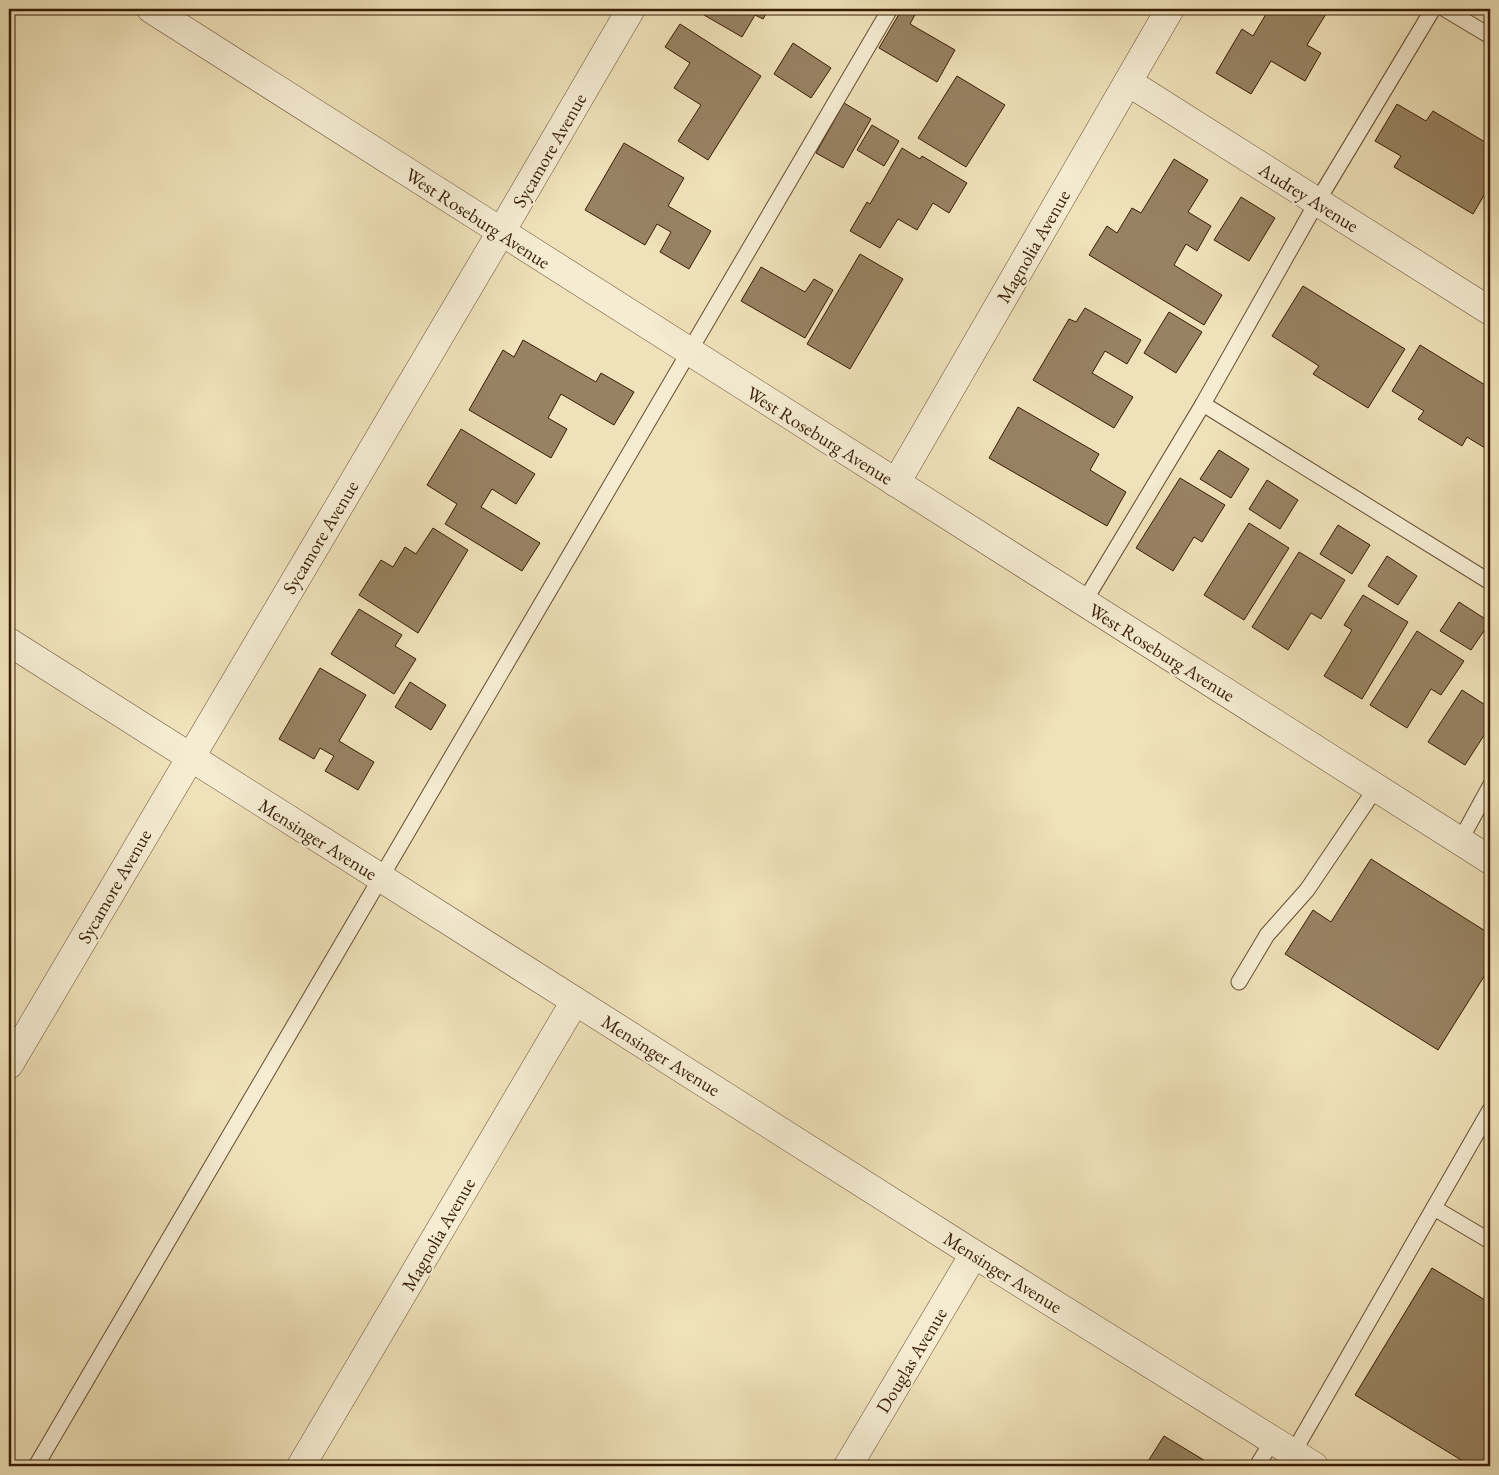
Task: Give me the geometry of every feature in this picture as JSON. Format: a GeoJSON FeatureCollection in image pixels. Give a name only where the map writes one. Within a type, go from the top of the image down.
{"type":"FeatureCollection","features":[{"type":"Feature","properties":{"kind":"street","name":"West Roseburg Avenue"},"geometry":{"type":"LineString","coordinates":[[151,9],[1490,860]]}},
{"type":"Feature","properties":{"kind":"street","name":"Sycamore Avenue"},"geometry":{"type":"LineString","coordinates":[[9,1065],[631,9]]}},
{"type":"Feature","properties":{"kind":"street","name":"Magnolia Avenue"},"geometry":{"type":"LineString","coordinates":[[896,484],[1170,9]]}},
{"type":"Feature","properties":{"kind":"street","name":"Audrey Avenue"},"geometry":{"type":"LineString","coordinates":[[1128,82],[1490,311]]}},
{"type":"Feature","properties":{"kind":"street","name":"Mensinger Avenue"},"geometry":{"type":"LineString","coordinates":[[9,642],[974,1254],[1293,1453]]}},
{"type":"Feature","properties":{"kind":"street","name":"Magnolia Avenue"},"geometry":{"type":"LineString","coordinates":[[301,1466],[575,1001]]}},
{"type":"Feature","properties":{"kind":"street","name":"Douglas Avenue"},"geometry":{"type":"LineString","coordinates":[[848,1466],[974,1254]]}},
{"type":"Feature","properties":{"kind":"lane"},"geometry":{"type":"LineString","coordinates":[[36,1466],[890,9]]}},
{"type":"Feature","properties":{"kind":"lane"},"geometry":{"type":"LineString","coordinates":[[1084,602],[1204,404],[1317,202],[1433,9]]}},
{"type":"Feature","properties":{"kind":"lane"},"geometry":{"type":"LineString","coordinates":[[1446,9],[1490,36]]}},
{"type":"Feature","properties":{"kind":"lane"},"geometry":{"type":"LineString","coordinates":[[1204,404],[1490,582]]}},
{"type":"Feature","properties":{"kind":"lane"},"geometry":{"type":"LineString","coordinates":[[1460,841],[1490,786]]}},
{"type":"Feature","properties":{"kind":"lane"},"geometry":{"type":"LineString","coordinates":[[1240,982],[1267,935],[1307,890],[1376,788]]}},
{"type":"Feature","properties":{"kind":"lane"},"geometry":{"type":"LineString","coordinates":[[1257,1466],[1293,1453],[1434,1208],[1484,1134],[1490,1110]]}},
{"type":"Feature","properties":{"kind":"lane"},"geometry":{"type":"LineString","coordinates":[[1434,1208],[1490,1242]]}},
{"type":"Feature","properties":{"kind":"building"},"geometry":{"type":"Polygon","coordinates":[[[707,9],[769,9],[763,19],[755,15],[742,37],[704,15],[707,9]]]}},
{"type":"Feature","properties":{"kind":"building"},"geometry":{"type":"Polygon","coordinates":[[[902,9],[918,9],[910,24],[955,50],[937,82],[879,48],[902,9]]]}},
{"type":"Feature","properties":{"kind":"building"},"geometry":{"type":"Polygon","coordinates":[[[1269,9],[1329,9],[1307,45],[1321,53],[1305,81],[1271,61],[1251,94],[1216,73],[1242,29],[1253,36],[1269,9]]]}},
{"type":"Feature","properties":{"kind":"building"},"geometry":{"type":"Polygon","coordinates":[[[680,24],[761,76],[708,160],[678,141],[701,105],[674,88],[690,63],[665,47],[680,24]]]}},
{"type":"Feature","properties":{"kind":"building"},"geometry":{"type":"Polygon","coordinates":[[[793,43],[831,68],[811,98],[774,74],[793,43]]]}},
{"type":"Feature","properties":{"kind":"building"},"geometry":{"type":"Polygon","coordinates":[[[957,76],[1005,105],[966,167],[918,138],[957,76]]]}},
{"type":"Feature","properties":{"kind":"building"},"geometry":{"type":"Polygon","coordinates":[[[844,103],[871,119],[843,168],[816,153],[844,103]]]}},
{"type":"Feature","properties":{"kind":"building"},"geometry":{"type":"Polygon","coordinates":[[[1397,104],[1426,121],[1433,111],[1490,145],[1490,185],[1473,214],[1394,167],[1401,156],[1375,141],[1397,104]]]}},
{"type":"Feature","properties":{"kind":"building"},"geometry":{"type":"Polygon","coordinates":[[[872,125],[899,141],[884,166],[857,150],[872,125]]]}},
{"type":"Feature","properties":{"kind":"building"},"geometry":{"type":"Polygon","coordinates":[[[624,143],[684,178],[668,206],[711,231],[689,269],[660,252],[671,232],[657,224],[645,245],[585,210],[624,143]]]}},
{"type":"Feature","properties":{"kind":"building"},"geometry":{"type":"Polygon","coordinates":[[[902,148],[920,159],[922,156],[967,183],[949,213],[933,203],[917,230],[898,219],[880,248],[850,231],[867,202],[870,204],[902,148]]]}},
{"type":"Feature","properties":{"kind":"building"},"geometry":{"type":"Polygon","coordinates":[[[1174,159],[1208,180],[1188,212],[1211,226],[1197,251],[1186,244],[1174,265],[1222,295],[1204,325],[1089,255],[1107,226],[1117,233],[1132,208],[1141,213],[1174,159]]]}},
{"type":"Feature","properties":{"kind":"building"},"geometry":{"type":"Polygon","coordinates":[[[1241,197],[1275,218],[1249,261],[1214,240],[1241,197]]]}},
{"type":"Feature","properties":{"kind":"building"},"geometry":{"type":"Polygon","coordinates":[[[860,254],[903,279],[850,369],[807,344],[860,254]]]}},
{"type":"Feature","properties":{"kind":"building"},"geometry":{"type":"Polygon","coordinates":[[[761,267],[805,292],[814,279],[833,290],[805,338],[741,301],[761,267]]]}},
{"type":"Feature","properties":{"kind":"building"},"geometry":{"type":"Polygon","coordinates":[[[1303,286],[1405,349],[1368,408],[1313,374],[1319,366],[1272,336],[1303,286]]]}},
{"type":"Feature","properties":{"kind":"building"},"geometry":{"type":"Polygon","coordinates":[[[1085,308],[1141,340],[1127,364],[1105,351],[1092,373],[1133,397],[1114,428],[1033,380],[1069,319],[1076,322],[1085,308]]]}},
{"type":"Feature","properties":{"kind":"building"},"geometry":{"type":"Polygon","coordinates":[[[1169,312],[1202,332],[1176,373],[1144,353],[1169,312]]]}},
{"type":"Feature","properties":{"kind":"building"},"geometry":{"type":"Polygon","coordinates":[[[523,340],[596,382],[601,373],[634,392],[614,425],[561,394],[548,418],[567,429],[551,458],[469,410],[503,350],[514,357],[523,340]]]}},
{"type":"Feature","properties":{"kind":"building"},"geometry":{"type":"Polygon","coordinates":[[[1420,345],[1490,388],[1490,451],[1467,437],[1462,446],[1418,419],[1424,411],[1392,391],[1420,345]]]}},
{"type":"Feature","properties":{"kind":"building"},"geometry":{"type":"Polygon","coordinates":[[[1018,407],[1099,454],[1090,470],[1126,492],[1107,526],[989,458],[1018,407]]]}},
{"type":"Feature","properties":{"kind":"building"},"geometry":{"type":"Polygon","coordinates":[[[461,429],[535,474],[516,504],[492,489],[481,507],[540,543],[522,571],[445,524],[457,504],[427,485],[461,429]]]}},
{"type":"Feature","properties":{"kind":"building"},"geometry":{"type":"Polygon","coordinates":[[[1219,450],[1249,469],[1231,498],[1200,479],[1219,450]]]}},
{"type":"Feature","properties":{"kind":"building"},"geometry":{"type":"Polygon","coordinates":[[[1180,478],[1225,505],[1202,542],[1194,537],[1173,571],[1136,548],[1180,478]]]}},
{"type":"Feature","properties":{"kind":"building"},"geometry":{"type":"Polygon","coordinates":[[[1267,480],[1298,500],[1280,529],[1249,509],[1267,480]]]}},
{"type":"Feature","properties":{"kind":"building"},"geometry":{"type":"Polygon","coordinates":[[[1249,523],[1289,548],[1244,620],[1204,595],[1249,523]]]}},
{"type":"Feature","properties":{"kind":"building"},"geometry":{"type":"Polygon","coordinates":[[[1338,525],[1370,545],[1352,574],[1320,554],[1338,525]]]}},
{"type":"Feature","properties":{"kind":"building"},"geometry":{"type":"Polygon","coordinates":[[[433,528],[468,550],[418,633],[359,595],[381,560],[393,567],[405,547],[416,554],[433,528]]]}},
{"type":"Feature","properties":{"kind":"building"},"geometry":{"type":"Polygon","coordinates":[[[1299,552],[1345,580],[1321,619],[1311,613],[1288,650],[1252,627],[1299,552]]]}},
{"type":"Feature","properties":{"kind":"building"},"geometry":{"type":"Polygon","coordinates":[[[1387,556],[1417,576],[1398,605],[1368,586],[1387,556]]]}},
{"type":"Feature","properties":{"kind":"building"},"geometry":{"type":"Polygon","coordinates":[[[1363,595],[1408,622],[1362,699],[1324,676],[1352,630],[1344,625],[1363,595]]]}},
{"type":"Feature","properties":{"kind":"building"},"geometry":{"type":"Polygon","coordinates":[[[1459,602],[1490,622],[1471,650],[1440,631],[1459,602]]]}},
{"type":"Feature","properties":{"kind":"building"},"geometry":{"type":"Polygon","coordinates":[[[359,609],[402,635],[395,646],[416,659],[394,694],[331,654],[359,609]]]}},
{"type":"Feature","properties":{"kind":"building"},"geometry":{"type":"Polygon","coordinates":[[[1417,631],[1464,661],[1441,695],[1431,689],[1407,728],[1370,705],[1417,631]]]}},
{"type":"Feature","properties":{"kind":"building"},"geometry":{"type":"Polygon","coordinates":[[[1490,651],[1490,666],[1484,662],[1490,651]]]}},
{"type":"Feature","properties":{"kind":"building"},"geometry":{"type":"Polygon","coordinates":[[[320,668],[366,695],[339,741],[374,762],[358,790],[325,771],[334,756],[320,748],[314,759],[279,739],[320,668]]]}},
{"type":"Feature","properties":{"kind":"building"},"geometry":{"type":"Polygon","coordinates":[[[410,682],[446,705],[431,730],[395,707],[410,682]]]}},
{"type":"Feature","properties":{"kind":"building"},"geometry":{"type":"Polygon","coordinates":[[[1462,690],[1490,708],[1490,726],[1465,765],[1428,742],[1462,690]]]}},
{"type":"Feature","properties":{"kind":"building"},"geometry":{"type":"Polygon","coordinates":[[[1371,859],[1490,934],[1490,967],[1438,1050],[1285,954],[1313,910],[1331,922],[1371,859]]]}},
{"type":"Feature","properties":{"kind":"building"},"geometry":{"type":"Polygon","coordinates":[[[1432,1268],[1490,1303],[1490,1466],[1471,1466],[1355,1395],[1432,1268]]]}},
{"type":"Feature","properties":{"kind":"building"},"geometry":{"type":"Polygon","coordinates":[[[1164,1436],[1207,1462],[1205,1466],[1145,1466],[1164,1436]]]}}]}
